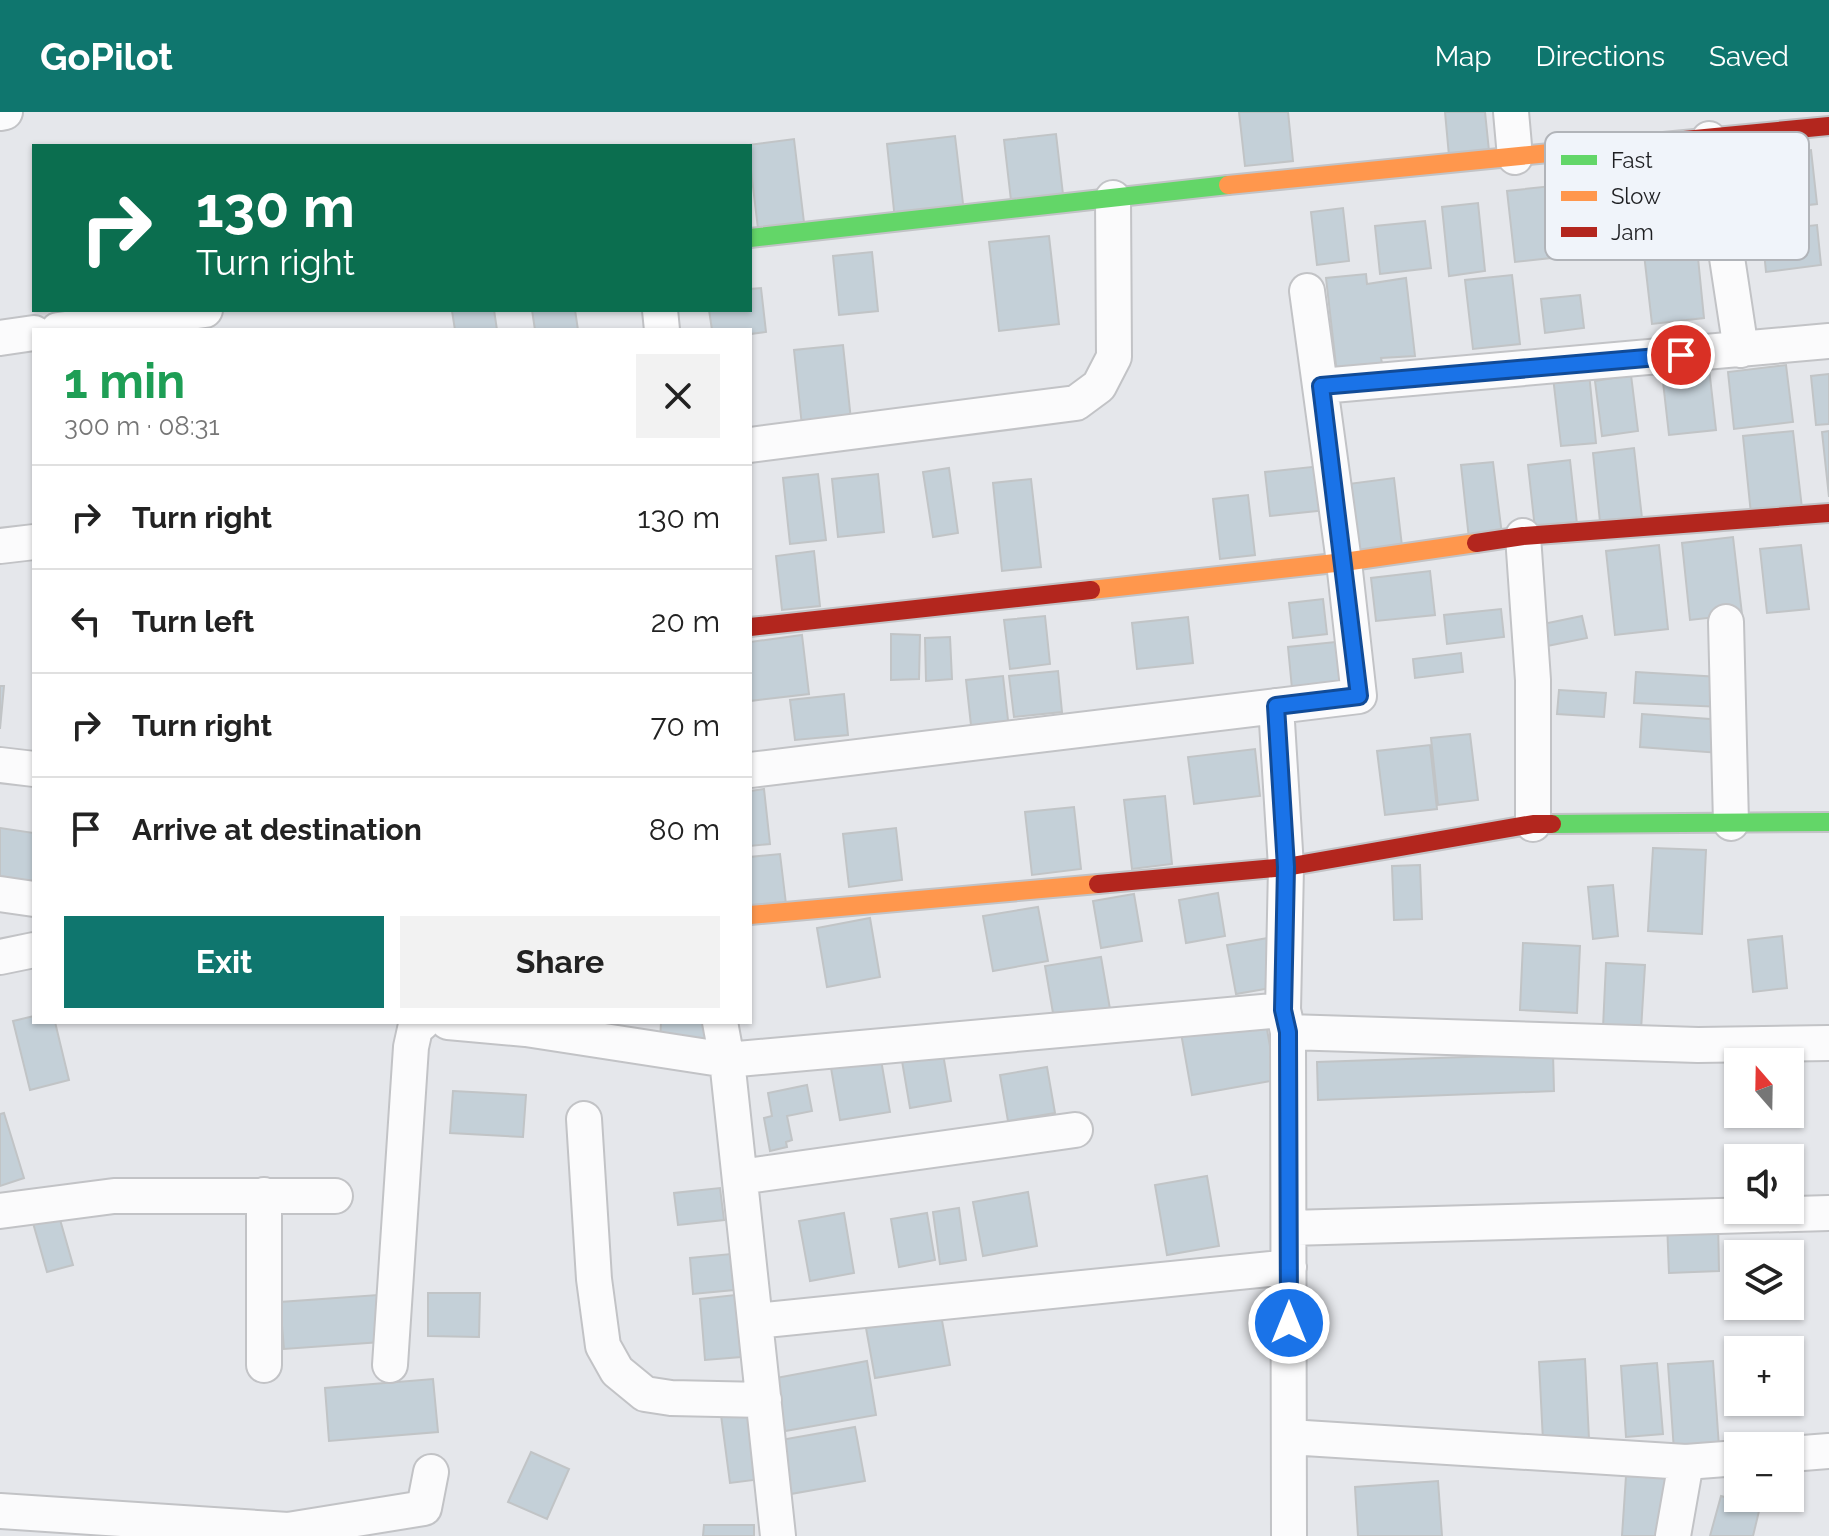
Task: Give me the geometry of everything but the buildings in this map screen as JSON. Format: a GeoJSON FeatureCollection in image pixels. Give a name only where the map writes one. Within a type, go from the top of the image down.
{"type":"FeatureCollection","features":[{"type":"Feature","properties":{"kind":"street"},"geometry":{"type":"LineString","coordinates":[[1511,112],[1515,157]]}},
{"type":"Feature","properties":{"kind":"street"},"geometry":{"type":"LineString","coordinates":[[1774,132],[1829,126]]}},
{"type":"Feature","properties":{"kind":"street"},"geometry":{"type":"LineString","coordinates":[[752,238],[1545,154]]}},
{"type":"Feature","properties":{"kind":"street"},"geometry":{"type":"LineString","coordinates":[[752,445],[1076,403],[1099,386],[1114,357],[1113,198]]}},
{"type":"Feature","properties":{"kind":"street"},"geometry":{"type":"LineString","coordinates":[[1727,260],[1741,350]]}},
{"type":"Feature","properties":{"kind":"street"},"geometry":{"type":"LineString","coordinates":[[752,770],[1359,696],[1307,291]]}},
{"type":"Feature","properties":{"kind":"street"},"geometry":{"type":"LineString","coordinates":[[73,328],[190,312]]}},
{"type":"Feature","properties":{"kind":"street"},"geometry":{"type":"LineString","coordinates":[[0,338],[32,333]]}},
{"type":"Feature","properties":{"kind":"street"},"geometry":{"type":"LineString","coordinates":[[1321,386],[1829,341]]}},
{"type":"Feature","properties":{"kind":"street"},"geometry":{"type":"LineString","coordinates":[[752,627],[1344,562],[1523,536],[1829,513]]}},
{"type":"Feature","properties":{"kind":"street"},"geometry":{"type":"LineString","coordinates":[[1523,536],[1533,680],[1533,824]]}},
{"type":"Feature","properties":{"kind":"street"},"geometry":{"type":"LineString","coordinates":[[0,546],[32,542]]}},
{"type":"Feature","properties":{"kind":"street"},"geometry":{"type":"LineString","coordinates":[[1726,622],[1731,823]]}},
{"type":"Feature","properties":{"kind":"street"},"geometry":{"type":"LineString","coordinates":[[1276,706],[1286,867],[1289,1536]]}},
{"type":"Feature","properties":{"kind":"street"},"geometry":{"type":"LineString","coordinates":[[0,765],[32,769]]}},
{"type":"Feature","properties":{"kind":"street"},"geometry":{"type":"LineString","coordinates":[[752,915],[1286,867],[1533,824],[1829,822]]}},
{"type":"Feature","properties":{"kind":"street"},"geometry":{"type":"LineString","coordinates":[[0,894],[32,899]]}},
{"type":"Feature","properties":{"kind":"street"},"geometry":{"type":"LineString","coordinates":[[0,957],[32,950]]}},
{"type":"Feature","properties":{"kind":"street"},"geometry":{"type":"LineString","coordinates":[[488,1024],[528,1026],[727,1060],[1286,1021],[1698,1045],[1829,1043]]}},
{"type":"Feature","properties":{"kind":"street"},"geometry":{"type":"LineString","coordinates":[[390,1365],[411,1047],[415,1029],[421,1024]]}},
{"type":"Feature","properties":{"kind":"street"},"geometry":{"type":"LineString","coordinates":[[720,1024],[727,1060],[778,1536]]}},
{"type":"Feature","properties":{"kind":"street"},"geometry":{"type":"LineString","coordinates":[[584,1119],[594,1279],[603,1346],[617,1371],[645,1394],[671,1398],[764,1400]]}},
{"type":"Feature","properties":{"kind":"street"},"geometry":{"type":"LineString","coordinates":[[740,1177],[1075,1130]]}},
{"type":"Feature","properties":{"kind":"street"},"geometry":{"type":"LineString","coordinates":[[264,1195],[264,1365]]}},
{"type":"Feature","properties":{"kind":"street"},"geometry":{"type":"LineString","coordinates":[[0,1211],[114,1196],[335,1196]]}},
{"type":"Feature","properties":{"kind":"street"},"geometry":{"type":"LineString","coordinates":[[1289,1228],[1829,1213]]}},
{"type":"Feature","properties":{"kind":"street"},"geometry":{"type":"LineString","coordinates":[[756,1321],[1289,1267]]}},
{"type":"Feature","properties":{"kind":"street"},"geometry":{"type":"LineString","coordinates":[[1289,1437],[1686,1462],[1724,1459]]}},
{"type":"Feature","properties":{"kind":"street"},"geometry":{"type":"LineString","coordinates":[[1804,1453],[1829,1451]]}},
{"type":"Feature","properties":{"kind":"street"},"geometry":{"type":"LineString","coordinates":[[1673,1536],[1686,1462]]}},
{"type":"Feature","properties":{"kind":"street"},"geometry":{"type":"LineString","coordinates":[[0,1511],[156,1529],[288,1530],[424,1508],[431,1472]]}},
{"type":"Feature","properties":{"kind":"traffic: fast"},"geometry":{"type":"LineString","coordinates":[[752,238],[1228,185]]}},
{"type":"Feature","properties":{"kind":"traffic: fast"},"geometry":{"type":"LineString","coordinates":[[1552,824],[1829,822]]}},
{"type":"Feature","properties":{"kind":"traffic: slow"},"geometry":{"type":"LineString","coordinates":[[1228,185],[1545,153]]}},
{"type":"Feature","properties":{"kind":"traffic: slow"},"geometry":{"type":"LineString","coordinates":[[1091,590],[1344,562],[1476,543]]}},
{"type":"Feature","properties":{"kind":"traffic: slow"},"geometry":{"type":"LineString","coordinates":[[752,915],[1098,884]]}},
{"type":"Feature","properties":{"kind":"traffic: jam"},"geometry":{"type":"LineString","coordinates":[[1767,132],[1829,126]]}},
{"type":"Feature","properties":{"kind":"traffic: jam"},"geometry":{"type":"LineString","coordinates":[[1476,543],[1523,536],[1829,513]]}},
{"type":"Feature","properties":{"kind":"traffic: jam"},"geometry":{"type":"LineString","coordinates":[[752,627],[1091,590]]}},
{"type":"Feature","properties":{"kind":"traffic: jam"},"geometry":{"type":"LineString","coordinates":[[1098,884],[1286,867],[1533,824],[1552,824]]}},
{"type":"Feature","properties":{"kind":"route"},"geometry":{"type":"LineString","coordinates":[[1289,1323],[1288,1032],[1283,1010],[1286,867],[1276,706],[1359,696],[1321,386],[1681,355]]}}]}
